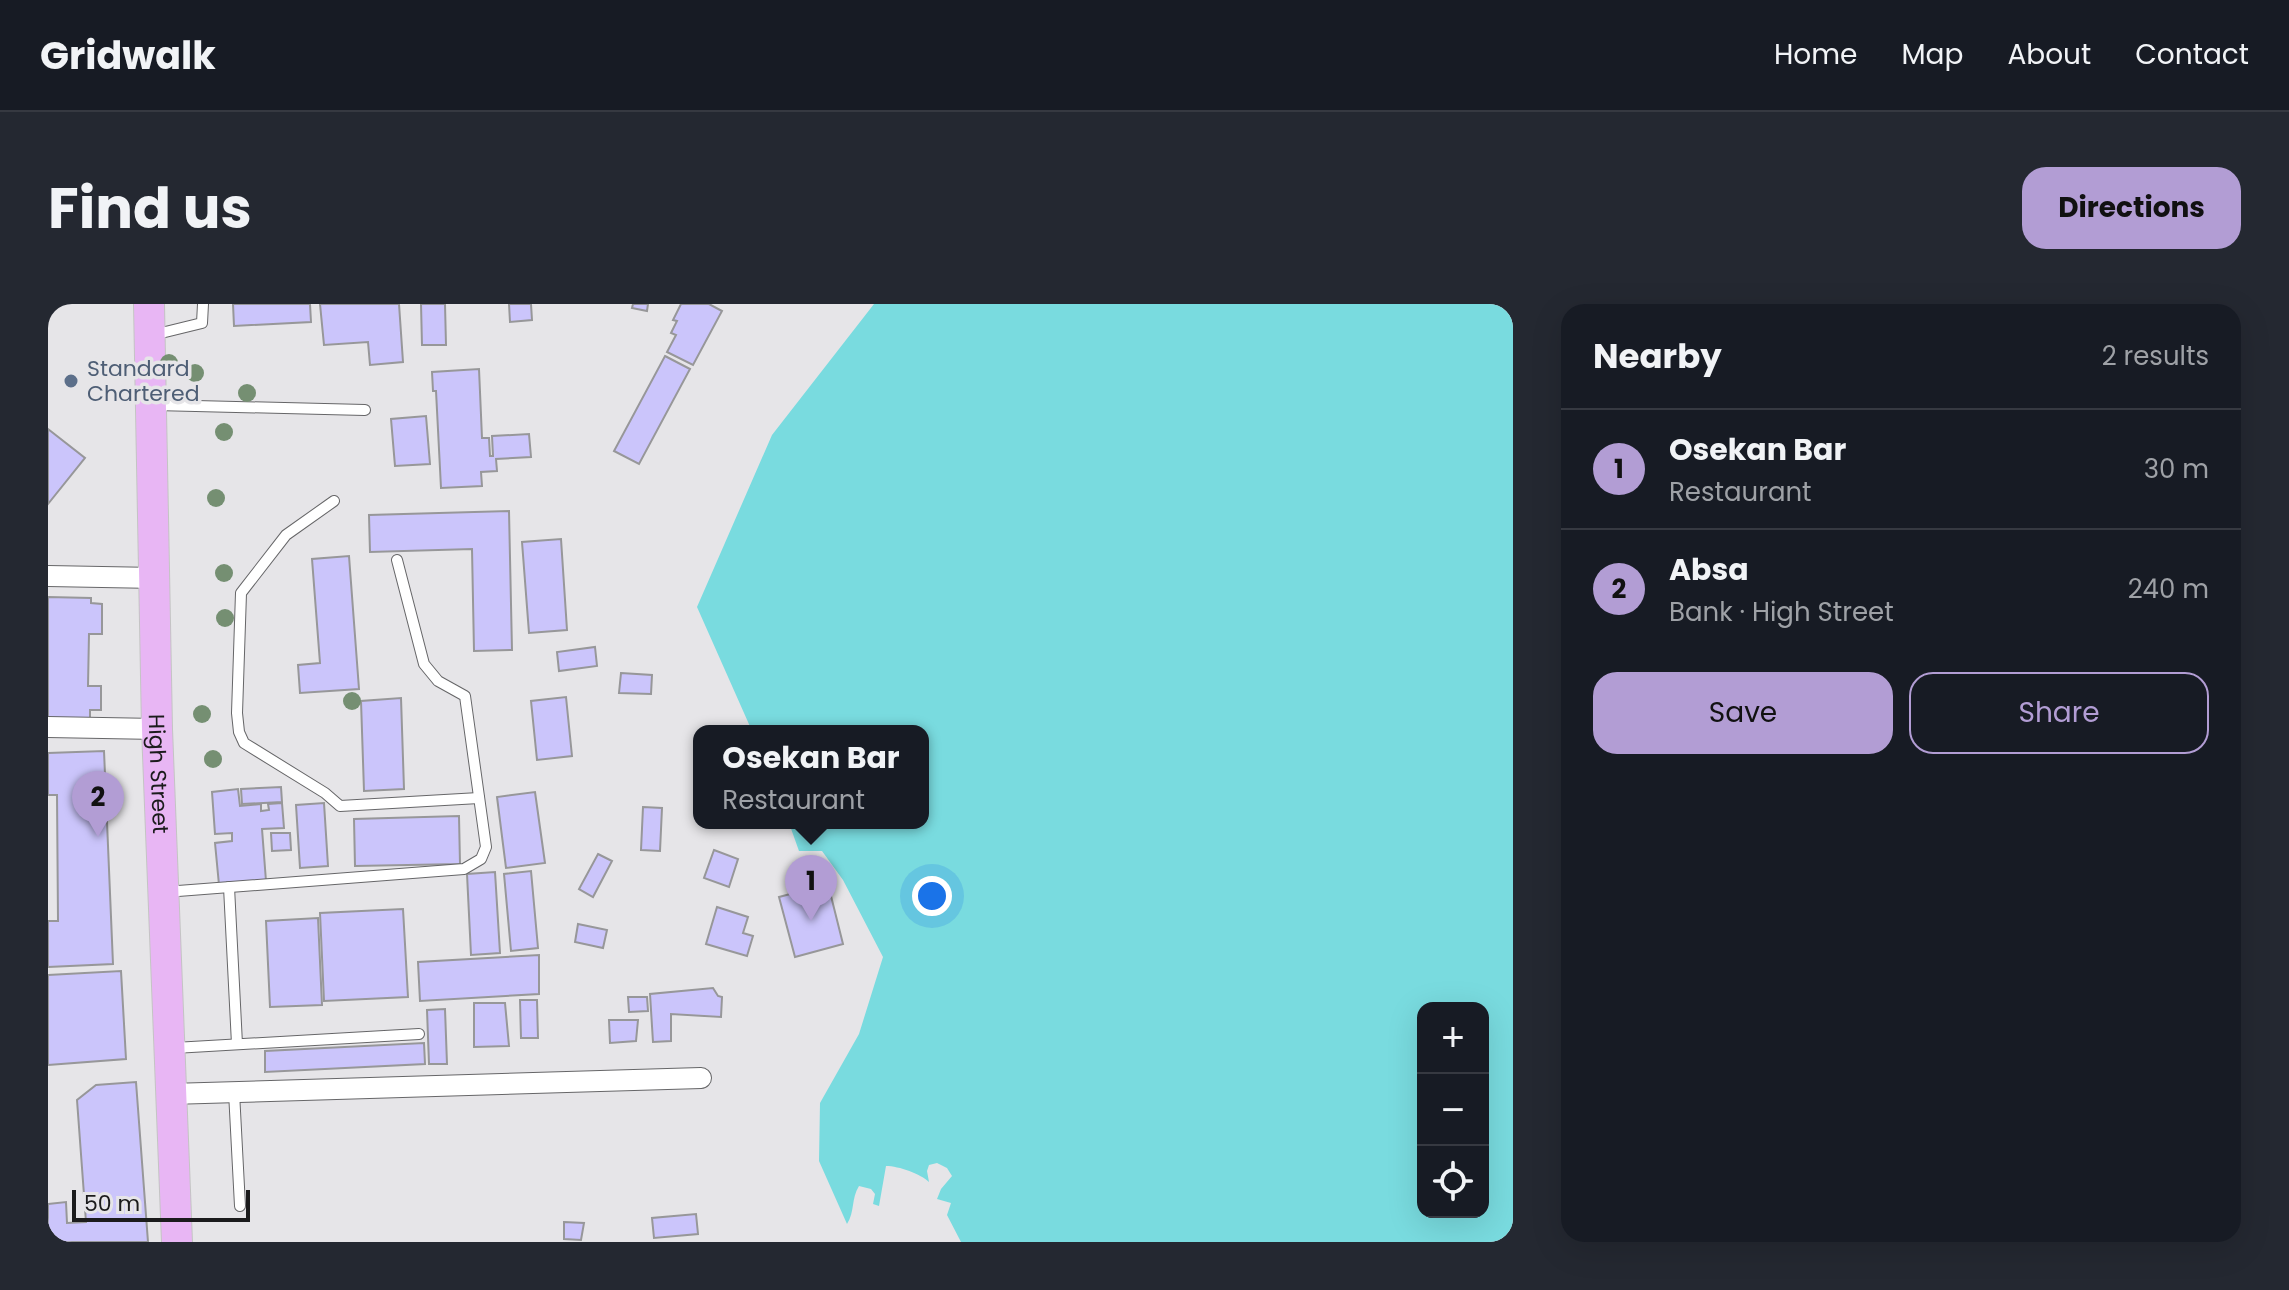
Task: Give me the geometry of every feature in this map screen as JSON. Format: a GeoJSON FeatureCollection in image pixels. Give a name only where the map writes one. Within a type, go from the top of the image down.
{"type":"FeatureCollection","features":[{"type":"Feature","properties":{"kind":"main road","name":"High Street"},"geometry":{"type":"LineString","coordinates":[[149,304],[157,729],[161,766],[168,1049],[177,1242]]}},
{"type":"Feature","properties":{"kind":"street"},"geometry":{"type":"LineString","coordinates":[[48,576],[156,578]]}},
{"type":"Feature","properties":{"kind":"street"},"geometry":{"type":"LineString","coordinates":[[48,727],[157,729]]}},
{"type":"Feature","properties":{"kind":"street"},"geometry":{"type":"LineString","coordinates":[[170,1094],[701,1078]]}},
{"type":"Feature","properties":{"kind":"lane"},"geometry":{"type":"LineString","coordinates":[[151,335],[202,323],[203,304]]}},
{"type":"Feature","properties":{"kind":"lane"},"geometry":{"type":"LineString","coordinates":[[151,405],[365,410]]}},
{"type":"Feature","properties":{"kind":"lane"},"geometry":{"type":"LineString","coordinates":[[334,501],[286,535],[241,593],[237,713],[244,743],[325,793],[340,806],[479,798]]}},
{"type":"Feature","properties":{"kind":"lane"},"geometry":{"type":"LineString","coordinates":[[163,893],[464,869],[475,864],[486,847],[465,696],[438,681],[424,664],[397,560]]}},
{"type":"Feature","properties":{"kind":"lane"},"geometry":{"type":"LineString","coordinates":[[229,887],[237,1044]]}},
{"type":"Feature","properties":{"kind":"lane"},"geometry":{"type":"LineString","coordinates":[[168,1049],[419,1034]]}},
{"type":"Feature","properties":{"kind":"lane"},"geometry":{"type":"LineString","coordinates":[[234,1092],[240,1206]]}},
{"type":"Feature","properties":{"kind":"water"},"geometry":{"type":"Polygon","coordinates":[[[874,304],[1513,304],[1513,1242],[961,1242],[947,1215],[951,1203],[937,1199],[952,1176],[947,1168],[937,1163],[929,1165],[929,1182],[909,1171],[886,1166],[879,1206],[873,1204],[875,1194],[871,1189],[859,1186],[847,1224],[819,1161],[820,1103],[859,1034],[883,957],[843,880],[822,851],[799,851],[791,829],[929,829],[929,725],[749,725],[697,607],[772,435],[874,304]]]}},
{"type":"Feature","properties":{"kind":"building"},"geometry":{"type":"Polygon","coordinates":[[[233,304],[310,304],[311,322],[234,326],[233,304]]]}},
{"type":"Feature","properties":{"kind":"building"},"geometry":{"type":"Polygon","coordinates":[[[320,304],[399,304],[403,362],[370,365],[368,342],[324,345],[320,304]]]}},
{"type":"Feature","properties":{"kind":"building"},"geometry":{"type":"Polygon","coordinates":[[[421,304],[445,304],[446,345],[422,345],[421,304]]]}},
{"type":"Feature","properties":{"kind":"building"},"geometry":{"type":"Polygon","coordinates":[[[509,304],[531,304],[532,320],[510,322],[509,304]]]}},
{"type":"Feature","properties":{"kind":"building"},"geometry":{"type":"Polygon","coordinates":[[[633,304],[648,304],[647,311],[632,308],[633,304]]]}},
{"type":"Feature","properties":{"kind":"building"},"geometry":{"type":"Polygon","coordinates":[[[681,304],[709,304],[722,311],[693,365],[667,352],[676,335],[671,333],[677,321],[673,320],[681,304]]]}},
{"type":"Feature","properties":{"kind":"building"},"geometry":{"type":"Polygon","coordinates":[[[665,356],[690,369],[639,464],[614,451],[665,356]]]}},
{"type":"Feature","properties":{"kind":"building"},"geometry":{"type":"Polygon","coordinates":[[[479,369],[482,438],[489,438],[490,456],[493,456],[492,436],[529,434],[531,457],[496,459],[497,471],[481,472],[482,486],[441,488],[436,391],[433,391],[432,372],[479,369]]]}},
{"type":"Feature","properties":{"kind":"building"},"geometry":{"type":"Polygon","coordinates":[[[426,416],[430,464],[395,466],[391,419],[426,416]]]}},
{"type":"Feature","properties":{"kind":"building"},"geometry":{"type":"Polygon","coordinates":[[[48,429],[85,458],[48,504],[48,429]]]}},
{"type":"Feature","properties":{"kind":"building"},"geometry":{"type":"Polygon","coordinates":[[[509,511],[512,650],[474,651],[472,549],[370,552],[369,515],[509,511]]]}},
{"type":"Feature","properties":{"kind":"building"},"geometry":{"type":"Polygon","coordinates":[[[561,539],[567,630],[529,633],[522,542],[561,539]]]}},
{"type":"Feature","properties":{"kind":"building"},"geometry":{"type":"Polygon","coordinates":[[[349,556],[359,689],[300,693],[298,665],[320,663],[312,559],[349,556]]]}},
{"type":"Feature","properties":{"kind":"building"},"geometry":{"type":"Polygon","coordinates":[[[48,597],[91,598],[91,603],[102,604],[102,634],[89,634],[88,686],[101,686],[101,710],[90,710],[90,720],[48,719],[48,597]]]}},
{"type":"Feature","properties":{"kind":"building"},"geometry":{"type":"Polygon","coordinates":[[[595,647],[597,666],[559,671],[557,652],[595,647]]]}},
{"type":"Feature","properties":{"kind":"building"},"geometry":{"type":"Polygon","coordinates":[[[621,673],[652,675],[651,694],[619,693],[621,673]]]}},
{"type":"Feature","properties":{"kind":"building"},"geometry":{"type":"Polygon","coordinates":[[[566,697],[572,756],[537,760],[531,701],[566,697]]]}},
{"type":"Feature","properties":{"kind":"building"},"geometry":{"type":"Polygon","coordinates":[[[401,698],[404,789],[364,791],[361,701],[401,698]]]}},
{"type":"Feature","properties":{"kind":"building"},"geometry":{"type":"Polygon","coordinates":[[[104,751],[113,964],[48,967],[48,921],[58,921],[57,795],[48,795],[48,753],[104,751]]]}},
{"type":"Feature","properties":{"kind":"building"},"geometry":{"type":"Polygon","coordinates":[[[281,787],[282,802],[242,804],[241,789],[281,787]]]}},
{"type":"Feature","properties":{"kind":"building"},"geometry":{"type":"Polygon","coordinates":[[[238,789],[240,806],[261,804],[261,811],[269,810],[268,804],[282,803],[284,828],[262,829],[266,881],[219,885],[215,843],[232,841],[232,833],[215,834],[212,792],[238,789]]]}},
{"type":"Feature","properties":{"kind":"building"},"geometry":{"type":"Polygon","coordinates":[[[535,792],[545,863],[506,868],[497,797],[535,792]]]}},
{"type":"Feature","properties":{"kind":"building"},"geometry":{"type":"Polygon","coordinates":[[[324,803],[328,866],[300,868],[296,805],[324,803]]]}},
{"type":"Feature","properties":{"kind":"building"},"geometry":{"type":"Polygon","coordinates":[[[643,807],[662,808],[660,851],[641,850],[643,807]]]}},
{"type":"Feature","properties":{"kind":"building"},"geometry":{"type":"Polygon","coordinates":[[[459,816],[460,864],[355,866],[354,819],[459,816]]]}},
{"type":"Feature","properties":{"kind":"building"},"geometry":{"type":"Polygon","coordinates":[[[271,833],[290,833],[291,850],[272,851],[271,833]]]}},
{"type":"Feature","properties":{"kind":"building"},"geometry":{"type":"Polygon","coordinates":[[[714,850],[738,859],[729,887],[704,878],[714,850]]]}},
{"type":"Feature","properties":{"kind":"building"},"geometry":{"type":"Polygon","coordinates":[[[598,854],[612,861],[593,897],[579,889],[598,854]]]}},
{"type":"Feature","properties":{"kind":"building"},"geometry":{"type":"Polygon","coordinates":[[[531,871],[538,948],[511,951],[504,874],[531,871]]]}},
{"type":"Feature","properties":{"kind":"building"},"geometry":{"type":"Polygon","coordinates":[[[495,872],[500,953],[471,955],[467,874],[495,872]]]}},
{"type":"Feature","properties":{"kind":"building"},"geometry":{"type":"Polygon","coordinates":[[[828,884],[843,944],[795,957],[779,897],[828,884]]]}},
{"type":"Feature","properties":{"kind":"building"},"geometry":{"type":"Polygon","coordinates":[[[717,907],[748,917],[743,933],[753,936],[747,956],[706,944],[717,907]]]}},
{"type":"Feature","properties":{"kind":"building"},"geometry":{"type":"Polygon","coordinates":[[[403,909],[408,997],[324,1001],[320,913],[403,909]]]}},
{"type":"Feature","properties":{"kind":"building"},"geometry":{"type":"Polygon","coordinates":[[[318,918],[322,1005],[270,1007],[266,921],[318,918]]]}},
{"type":"Feature","properties":{"kind":"building"},"geometry":{"type":"Polygon","coordinates":[[[578,924],[607,930],[603,948],[575,942],[578,924]]]}},
{"type":"Feature","properties":{"kind":"building"},"geometry":{"type":"Polygon","coordinates":[[[539,955],[539,994],[420,1001],[418,962],[539,955]]]}},
{"type":"Feature","properties":{"kind":"building"},"geometry":{"type":"Polygon","coordinates":[[[121,971],[126,1059],[48,1065],[48,975],[121,971]]]}},
{"type":"Feature","properties":{"kind":"building"},"geometry":{"type":"Polygon","coordinates":[[[713,988],[722,997],[721,1017],[671,1014],[671,1041],[653,1042],[650,994],[713,988]]]}},
{"type":"Feature","properties":{"kind":"building"},"geometry":{"type":"Polygon","coordinates":[[[628,997],[647,997],[648,1011],[629,1012],[628,997]]]}},
{"type":"Feature","properties":{"kind":"building"},"geometry":{"type":"Polygon","coordinates":[[[520,1000],[537,1000],[538,1038],[521,1038],[520,1000]]]}},
{"type":"Feature","properties":{"kind":"building"},"geometry":{"type":"Polygon","coordinates":[[[474,1003],[505,1003],[509,1046],[474,1047],[474,1003]]]}},
{"type":"Feature","properties":{"kind":"building"},"geometry":{"type":"Polygon","coordinates":[[[445,1009],[447,1064],[429,1064],[427,1010],[445,1009]]]}},
{"type":"Feature","properties":{"kind":"building"},"geometry":{"type":"Polygon","coordinates":[[[609,1020],[638,1020],[636,1041],[610,1043],[609,1020]]]}},
{"type":"Feature","properties":{"kind":"building"},"geometry":{"type":"Polygon","coordinates":[[[424,1043],[425,1064],[265,1072],[265,1051],[424,1043]]]}},
{"type":"Feature","properties":{"kind":"building"},"geometry":{"type":"Polygon","coordinates":[[[136,1082],[148,1242],[48,1242],[48,1204],[66,1202],[67,1223],[86,1222],[77,1100],[96,1085],[136,1082]]]}},
{"type":"Feature","properties":{"kind":"building"},"geometry":{"type":"Polygon","coordinates":[[[696,1214],[698,1234],[654,1238],[652,1218],[696,1214]]]}},
{"type":"Feature","properties":{"kind":"building"},"geometry":{"type":"Polygon","coordinates":[[[564,1222],[584,1223],[581,1240],[564,1239],[564,1222]]]}},
{"type":"Feature","properties":{"kind":"place","name":"Standard Chartered"},"geometry":{"type":"Point","coordinates":[71,381]}},
{"type":"Feature","properties":{"kind":"place","name":"Absa"},"geometry":{"type":"Point","coordinates":[98,837]}},
{"type":"Feature","properties":{"kind":"place","name":"Osekan Bar"},"geometry":{"type":"Point","coordinates":[811,921]}}]}
